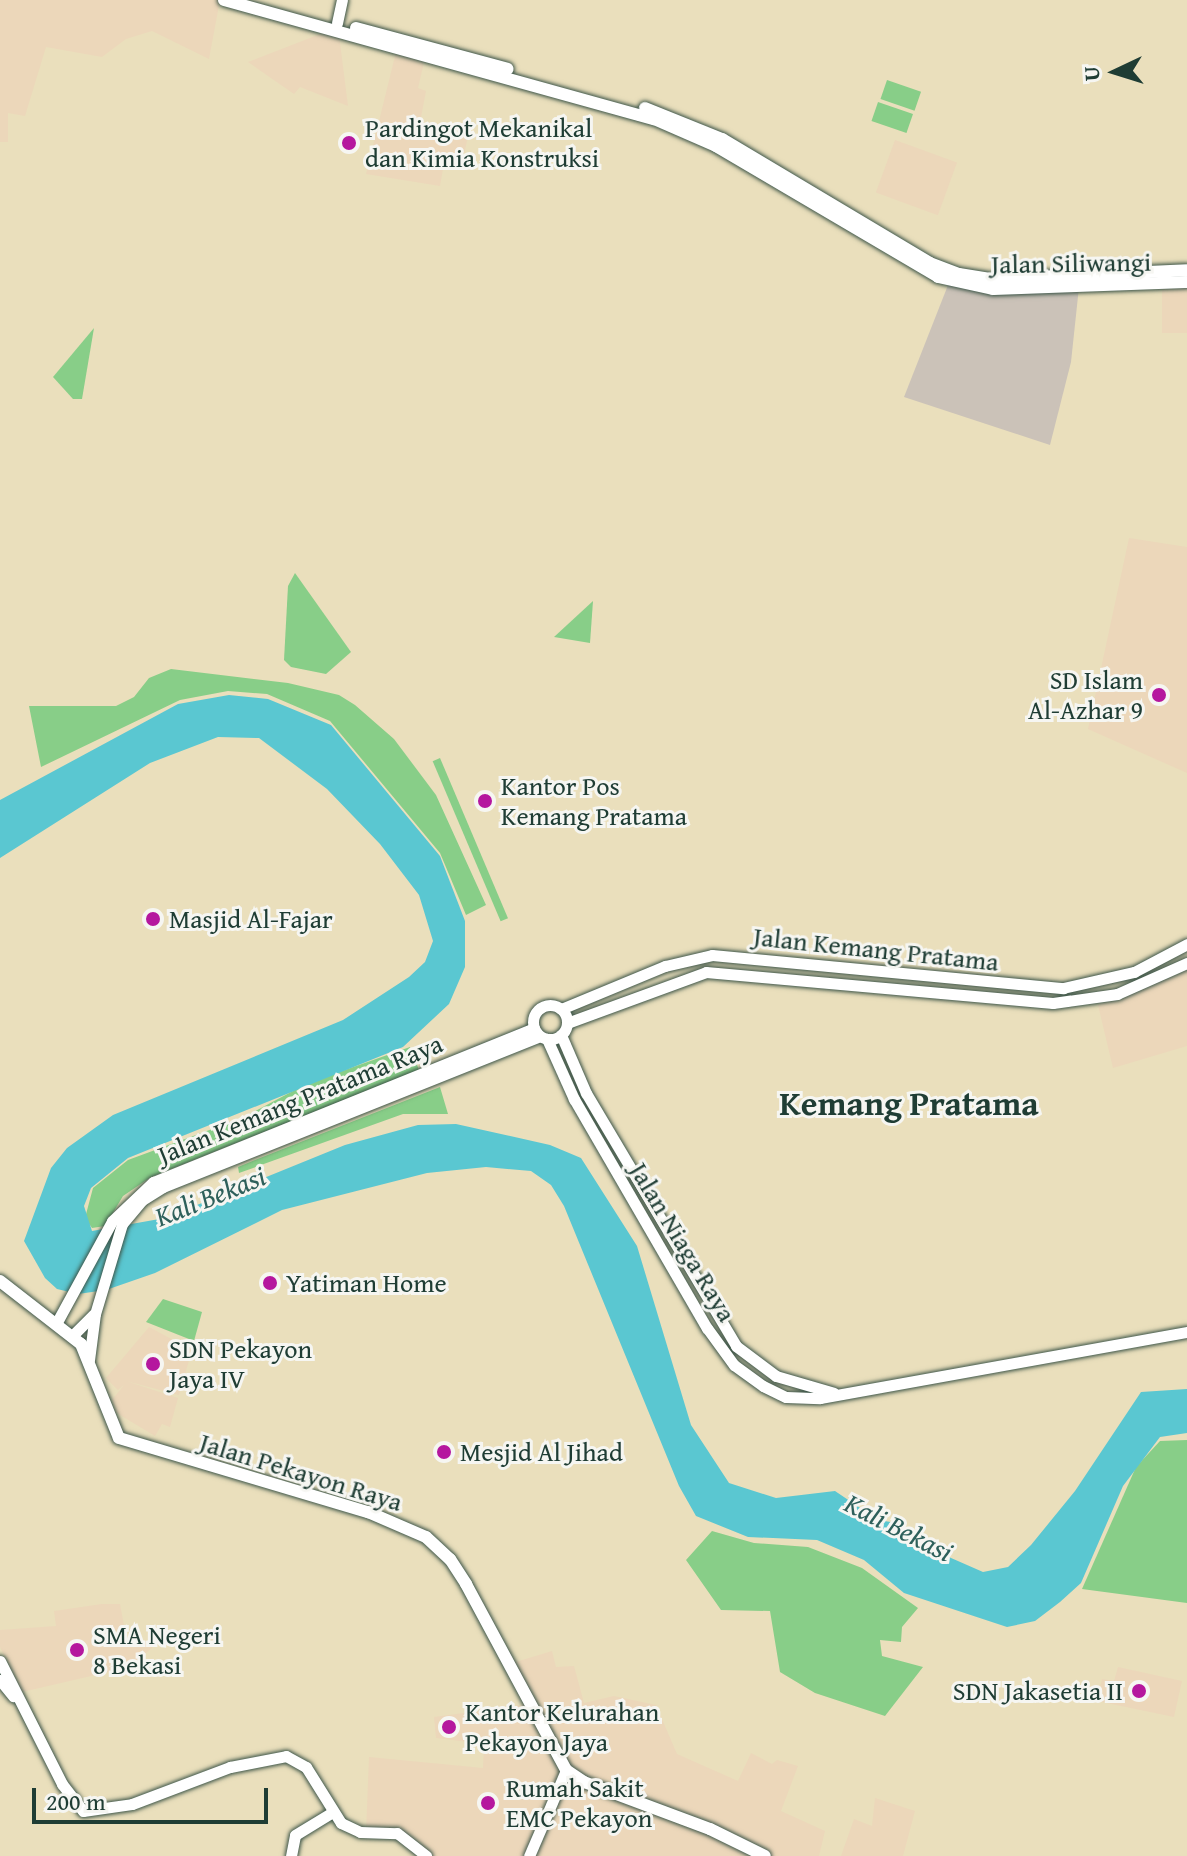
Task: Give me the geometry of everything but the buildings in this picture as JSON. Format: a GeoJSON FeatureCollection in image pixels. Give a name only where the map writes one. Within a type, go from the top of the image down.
{"type":"FeatureCollection","features":[{"type":"Feature","properties":{"kind":"main road"},"geometry":{"type":"LineString","coordinates":[[224,0],[336,27]]}},
{"type":"Feature","properties":{"kind":"main road"},"geometry":{"type":"LineString","coordinates":[[253,0],[336,27]]}},
{"type":"Feature","properties":{"kind":"main road","name":"Jalan Siliwangi"},"geometry":{"type":"LineString","coordinates":[[336,27],[654,119],[792,184],[930,263],[959,274],[1017,278],[1187,270]]}},
{"type":"Feature","properties":{"kind":"main road","name":"Jalan Siliwangi"},"geometry":{"type":"LineString","coordinates":[[817,199],[916,268],[950,280],[993,289],[1187,282]]}},
{"type":"Feature","properties":{"kind":"main road","name":"Jalan Pekayon Raya"},"geometry":{"type":"LineString","coordinates":[[0,1281],[74,1334],[89,1360],[119,1438],[368,1512],[399,1523],[441,1548],[466,1584],[566,1770]]}},
{"type":"Feature","properties":{"kind":"main road"},"geometry":{"type":"LineString","coordinates":[[566,1770],[584,1782],[710,1829],[765,1856]]}},
{"type":"Feature","properties":{"kind":"street"},"geometry":{"type":"LineString","coordinates":[[336,27],[342,0]]}},
{"type":"Feature","properties":{"kind":"street","name":"Jalan Kemang Pratama"},"geometry":{"type":"LineString","coordinates":[[561,1009],[665,966],[712,955],[1063,988],[1134,972],[1187,944]]}},
{"type":"Feature","properties":{"kind":"street","name":"Jalan Kemang Pratama"},"geometry":{"type":"LineString","coordinates":[[567,1023],[706,972],[1053,1003],[1117,994],[1187,963]]}},
{"type":"Feature","properties":{"kind":"street"},"geometry":{"type":"LineString","coordinates":[[543,1007],[561,1009],[567,1023],[561,1035],[540,1034],[534,1016],[543,1007]]}},
{"type":"Feature","properties":{"kind":"street","name":"Jalan Kemang Pratama Raya"},"geometry":{"type":"LineString","coordinates":[[89,1360],[96,1312],[129,1213],[163,1187],[540,1034]]}},
{"type":"Feature","properties":{"kind":"street","name":"Jalan Kemang Pratama Raya"},"geometry":{"type":"LineString","coordinates":[[57,1322],[112,1221],[138,1192],[164,1176],[540,1034]]}},
{"type":"Feature","properties":{"kind":"street","name":"Jalan Niaga Raya"},"geometry":{"type":"LineString","coordinates":[[540,1034],[582,1113],[734,1365],[786,1397],[837,1394],[1187,1332]]}},
{"type":"Feature","properties":{"kind":"street","name":"Jalan Niaga Raya"},"geometry":{"type":"LineString","coordinates":[[561,1035],[586,1093],[736,1346],[776,1376],[837,1394]]}},
{"type":"Feature","properties":{"kind":"street","name":"Jalan Kemang Pratama Raya"},"geometry":{"type":"LineString","coordinates":[[74,1334],[96,1312]]}},
{"type":"Feature","properties":{"kind":"street"},"geometry":{"type":"LineString","coordinates":[[0,1661],[17,1699],[83,1811],[132,1804],[230,1767],[280,1755],[306,1767],[331,1813],[360,1832],[403,1835],[426,1856]]}},
{"type":"Feature","properties":{"kind":"street"},"geometry":{"type":"LineString","coordinates":[[0,1680],[17,1699]]}},
{"type":"Feature","properties":{"kind":"street"},"geometry":{"type":"LineString","coordinates":[[529,1856],[566,1770]]}},
{"type":"Feature","properties":{"kind":"street"},"geometry":{"type":"LineString","coordinates":[[291,1856],[295,1835],[331,1813]]}},
{"type":"Feature","properties":{"kind":"shaded area"},"geometry":{"type":"Polygon","coordinates":[[[0,0],[220,0],[209,59],[152,31],[126,39],[102,57],[46,47],[25,116],[8,113],[8,142],[0,142],[0,0]]]}},
{"type":"Feature","properties":{"kind":"shaded area"},"geometry":{"type":"Polygon","coordinates":[[[338,27],[348,106],[300,87],[294,94],[248,62],[338,27]]]}},
{"type":"Feature","properties":{"kind":"shaded area"},"geometry":{"type":"Polygon","coordinates":[[[397,48],[426,54],[418,88],[426,91],[419,128],[468,137],[464,154],[446,152],[440,186],[366,174],[397,48]]]}},
{"type":"Feature","properties":{"kind":"shaded area"},"geometry":{"type":"Polygon","coordinates":[[[895,140],[957,163],[938,215],[876,193],[895,140]]]}},
{"type":"Feature","properties":{"kind":"shaded area"},"geometry":{"type":"Polygon","coordinates":[[[950,280],[1079,287],[1071,362],[1050,445],[904,397],[950,280]]]}},
{"type":"Feature","properties":{"kind":"shaded area"},"geometry":{"type":"Polygon","coordinates":[[[1162,282],[1187,282],[1187,333],[1162,333],[1162,282]]]}},
{"type":"Feature","properties":{"kind":"shaded area"},"geometry":{"type":"Polygon","coordinates":[[[1129,538],[1187,547],[1187,773],[1088,729],[1129,538]]]}},
{"type":"Feature","properties":{"kind":"shaded area"},"geometry":{"type":"Polygon","coordinates":[[[1187,967],[1187,1046],[1113,1068],[1098,1005],[1187,967]]]}},
{"type":"Feature","properties":{"kind":"shaded area"},"geometry":{"type":"Polygon","coordinates":[[[149,1327],[192,1350],[179,1395],[126,1381],[178,1398],[170,1427],[162,1424],[155,1436],[115,1412],[112,1400],[124,1385],[118,1390],[106,1378],[149,1327]]]}},
{"type":"Feature","properties":{"kind":"shaded area","name":"SMA Negeri 8 Bekasi"},"geometry":{"type":"Polygon","coordinates":[[[120,1604],[127,1642],[161,1640],[130,1667],[22,1692],[0,1647],[0,1630],[56,1626],[54,1611],[120,1604]]]}},
{"type":"Feature","properties":{"kind":"shaded area"},"geometry":{"type":"Polygon","coordinates":[[[552,1651],[556,1667],[574,1666],[584,1703],[614,1696],[656,1705],[677,1754],[738,1781],[751,1753],[772,1764],[777,1760],[798,1766],[781,1811],[825,1831],[819,1856],[414,1856],[417,1848],[397,1833],[366,1833],[369,1757],[483,1768],[484,1744],[436,1738],[434,1717],[523,1705],[509,1664],[552,1651]]]}},
{"type":"Feature","properties":{"kind":"shaded area","name":"SDN Jakasetia II"},"geometry":{"type":"Polygon","coordinates":[[[1118,1667],[1182,1681],[1174,1717],[1097,1701],[1102,1679],[1114,1681],[1118,1667]]]}},
{"type":"Feature","properties":{"kind":"shaded area"},"geometry":{"type":"Polygon","coordinates":[[[875,1798],[915,1811],[903,1856],[841,1856],[854,1819],[872,1826],[875,1798]]]}},
{"type":"Feature","properties":{"kind":"green space"},"geometry":{"type":"Polygon","coordinates":[[[887,80],[921,92],[915,111],[880,99],[887,80]]]}},
{"type":"Feature","properties":{"kind":"green space"},"geometry":{"type":"Polygon","coordinates":[[[878,102],[913,114],[906,133],[871,121],[878,102]]]}},
{"type":"Feature","properties":{"kind":"green space"},"geometry":{"type":"Polygon","coordinates":[[[94,328],[82,399],[73,399],[53,377],[94,328]]]}},
{"type":"Feature","properties":{"kind":"green space"},"geometry":{"type":"Polygon","coordinates":[[[295,573],[351,652],[326,674],[291,667],[284,660],[288,586],[295,573]]]}},
{"type":"Feature","properties":{"kind":"green space"},"geometry":{"type":"Polygon","coordinates":[[[593,601],[590,643],[554,637],[593,601]]]}},
{"type":"Feature","properties":{"kind":"green space"},"geometry":{"type":"Polygon","coordinates":[[[171,669],[288,683],[339,695],[355,705],[394,739],[436,795],[486,905],[466,915],[440,853],[330,721],[267,694],[228,691],[180,700],[41,767],[29,706],[116,706],[134,697],[149,678],[171,669]]]}},
{"type":"Feature","properties":{"kind":"green space"},"geometry":{"type":"Polygon","coordinates":[[[440,758],[508,918],[501,921],[433,761],[440,758]]]}},
{"type":"Feature","properties":{"kind":"green space"},"geometry":{"type":"Polygon","coordinates":[[[410,1047],[419,1070],[151,1177],[123,1196],[105,1226],[92,1228],[85,1218],[93,1188],[128,1160],[242,1118],[308,1083],[410,1047]]]}},
{"type":"Feature","properties":{"kind":"green space"},"geometry":{"type":"Polygon","coordinates":[[[440,1087],[448,1114],[403,1114],[239,1173],[238,1167],[440,1087]]]}},
{"type":"Feature","properties":{"kind":"green space"},"geometry":{"type":"Polygon","coordinates":[[[163,1299],[202,1312],[194,1341],[146,1322],[163,1299]]]}},
{"type":"Feature","properties":{"kind":"green space"},"geometry":{"type":"Polygon","coordinates":[[[1187,1440],[1187,1603],[1082,1589],[1136,1467],[1160,1441],[1187,1440]]]}},
{"type":"Feature","properties":{"kind":"green space"},"geometry":{"type":"Polygon","coordinates":[[[712,1531],[754,1543],[808,1547],[862,1568],[918,1608],[902,1627],[901,1642],[880,1640],[882,1656],[923,1667],[885,1716],[815,1693],[780,1672],[770,1611],[721,1610],[686,1560],[712,1531]]]}},
{"type":"Feature","properties":{"kind":"water","name":"Kali Bekasi"},"geometry":{"type":"Polygon","coordinates":[[[229,695],[268,699],[331,725],[440,856],[465,921],[465,967],[449,1004],[403,1047],[128,1158],[91,1188],[84,1206],[92,1231],[165,1218],[345,1145],[418,1125],[456,1124],[550,1145],[581,1158],[637,1246],[691,1425],[729,1483],[776,1498],[835,1491],[878,1520],[897,1523],[926,1547],[983,1572],[1008,1567],[1031,1545],[1075,1491],[1141,1392],[1187,1389],[1187,1433],[1160,1437],[1123,1486],[1081,1583],[1035,1621],[1007,1627],[904,1593],[864,1560],[817,1540],[748,1537],[696,1516],[679,1486],[564,1206],[551,1185],[531,1171],[486,1167],[427,1173],[282,1210],[155,1273],[106,1290],[78,1294],[57,1289],[45,1278],[24,1241],[51,1168],[67,1148],[113,1115],[343,1020],[409,977],[425,962],[433,941],[419,895],[380,844],[327,789],[259,738],[218,737],[150,763],[0,858],[0,800],[178,704],[229,695]]]}},
{"type":"Feature","properties":{"kind":"place","name":"Pardingot Mekanikal dan Kimia Konstruksi"},"geometry":{"type":"Point","coordinates":[349,143]}},
{"type":"Feature","properties":{"kind":"place","name":"SD Islam Al-Azhar 9"},"geometry":{"type":"Point","coordinates":[1159,695]}},
{"type":"Feature","properties":{"kind":"place","name":"Kantor Pos Kemang Pratama"},"geometry":{"type":"Point","coordinates":[485,801]}},
{"type":"Feature","properties":{"kind":"place","name":"Masjid Al-Fajar"},"geometry":{"type":"Point","coordinates":[153,919]}},
{"type":"Feature","properties":{"kind":"place","name":"Yatiman Home"},"geometry":{"type":"Point","coordinates":[270,1283]}},
{"type":"Feature","properties":{"kind":"place","name":"SDN Pekayon Jaya IV"},"geometry":{"type":"Point","coordinates":[153,1364]}},
{"type":"Feature","properties":{"kind":"place","name":"Mesjid Al Jihad"},"geometry":{"type":"Point","coordinates":[444,1452]}},
{"type":"Feature","properties":{"kind":"place","name":"SMA Negeri 8 Bekasi"},"geometry":{"type":"Point","coordinates":[77,1650]}},
{"type":"Feature","properties":{"kind":"place","name":"SDN Jakasetia II"},"geometry":{"type":"Point","coordinates":[1139,1691]}},
{"type":"Feature","properties":{"kind":"place","name":"Kantor Kelurahan Pekayon Jaya"},"geometry":{"type":"Point","coordinates":[449,1727]}},
{"type":"Feature","properties":{"kind":"place","name":"Rumah Sakit EMC Pekayon"},"geometry":{"type":"Point","coordinates":[488,1803]}},
{"type":"Feature","properties":{"kind":"district","name":"Kemang Pratama"},"geometry":{"type":"Point","coordinates":[909,1103]}}]}
